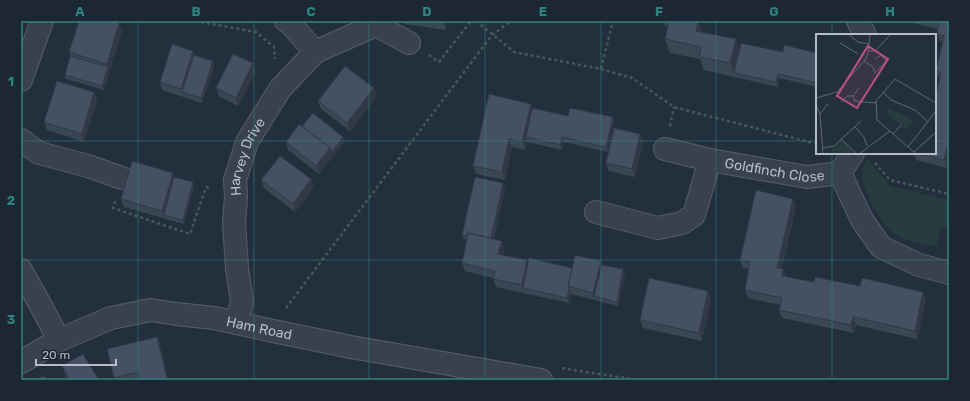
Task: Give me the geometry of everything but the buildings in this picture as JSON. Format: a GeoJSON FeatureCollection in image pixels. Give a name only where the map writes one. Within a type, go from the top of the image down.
{"type":"FeatureCollection","features":[{"type":"Feature","properties":{"kind":"street"},"geometry":{"type":"LineString","coordinates":[[21,80],[42,21]]}},
{"type":"Feature","properties":{"kind":"street"},"geometry":{"type":"LineString","coordinates":[[286,21],[289,22],[315,52],[376,25],[409,43]]}},
{"type":"Feature","properties":{"kind":"street"},"geometry":{"type":"LineString","coordinates":[[858,21],[864,34]]}},
{"type":"Feature","properties":{"kind":"street","name":"Harvey Drive"},"geometry":{"type":"LineString","coordinates":[[236,323],[242,302],[237,268],[234,223],[236,180],[246,142],[280,89],[315,52]]}},
{"type":"Feature","properties":{"kind":"street"},"geometry":{"type":"LineString","coordinates":[[21,140],[39,153],[88,166],[122,178]]}},
{"type":"Feature","properties":{"kind":"street","name":"Goldfinch Close"},"geometry":{"type":"LineString","coordinates":[[665,149],[710,160],[807,177],[840,173],[863,156]]}},
{"type":"Feature","properties":{"kind":"street","name":"Goldfinch Close"},"geometry":{"type":"LineString","coordinates":[[596,212],[658,228],[682,223],[694,215],[710,160]]}},
{"type":"Feature","properties":{"kind":"street","name":"Goldfinch Close"},"geometry":{"type":"LineString","coordinates":[[840,173],[862,220],[881,247],[919,265],[949,272]]}},
{"type":"Feature","properties":{"kind":"street"},"geometry":{"type":"LineString","coordinates":[[21,270],[59,340]]}},
{"type":"Feature","properties":{"kind":"street","name":"Ham Road"},"geometry":{"type":"LineString","coordinates":[[21,362],[59,340],[111,318],[150,310],[214,318],[359,348],[541,380]]}},
{"type":"Feature","properties":{"kind":"path"},"geometry":{"type":"LineString","coordinates":[[409,43],[439,62],[471,21]]}},
{"type":"Feature","properties":{"kind":"path"},"geometry":{"type":"LineString","coordinates":[[476,21],[514,52],[601,69],[632,78],[674,107],[816,144]]}},
{"type":"Feature","properties":{"kind":"path"},"geometry":{"type":"LineString","coordinates":[[273,331],[285,309],[492,35],[511,21]]}},
{"type":"Feature","properties":{"kind":"path"},"geometry":{"type":"LineString","coordinates":[[601,69],[613,21]]}},
{"type":"Feature","properties":{"kind":"path"},"geometry":{"type":"LineString","coordinates":[[863,156],[890,180],[949,194]]}},
{"type":"Feature","properties":{"kind":"path"},"geometry":{"type":"LineString","coordinates":[[122,178],[113,208],[190,234],[206,187],[212,189]]}},
{"type":"Feature","properties":{"kind":"green space"},"geometry":{"type":"Polygon","coordinates":[[[867,159],[890,186],[949,200],[949,229],[941,227],[936,247],[914,242],[899,236],[884,224],[869,199],[863,182],[862,172],[867,159]]]}}]}
